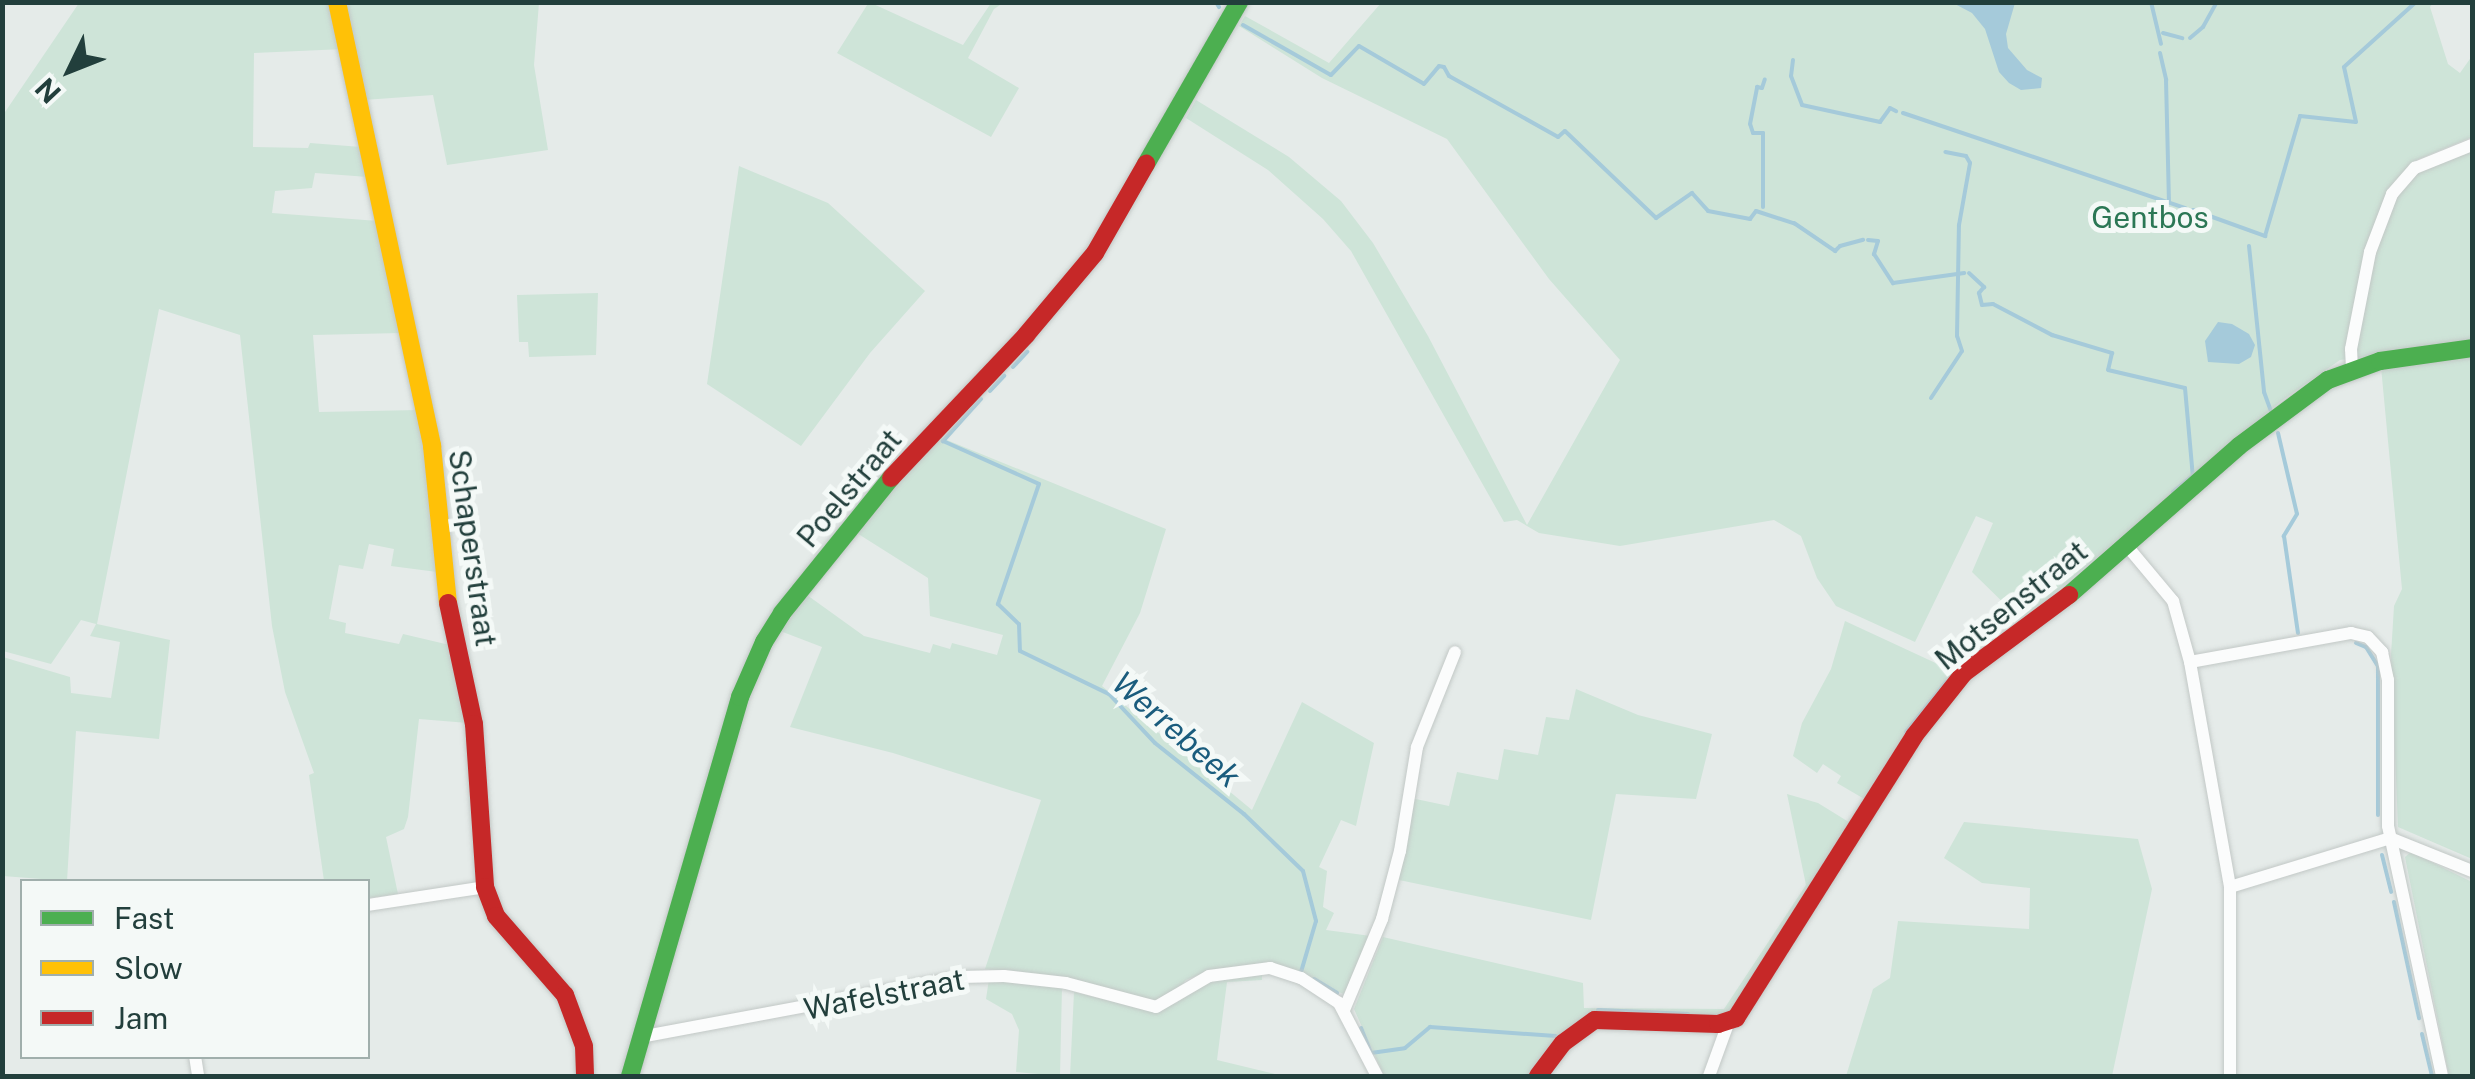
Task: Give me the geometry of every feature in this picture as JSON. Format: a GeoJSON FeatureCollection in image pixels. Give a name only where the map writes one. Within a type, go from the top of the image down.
{"type":"FeatureCollection","features":[{"type":"Feature","properties":{"kind":"street","name":"Schaperstraat"},"geometry":{"type":"LineString","coordinates":[[337,2],[432,446],[442,572],[474,724],[485,887],[496,916],[565,994],[584,1046],[585,1076]]}},
{"type":"Feature","properties":{"kind":"street","name":"Poelstraat"},"geometry":{"type":"LineString","coordinates":[[630,1076],[740,697],[764,642],[782,612],[891,478],[1052,306],[1096,253],[1239,2]]}},
{"type":"Feature","properties":{"kind":"street"},"geometry":{"type":"LineString","coordinates":[[2352,368],[2351,349],[2370,252],[2392,194],[2416,168],[2472,144]]}},
{"type":"Feature","properties":{"kind":"street","name":"Motsenstraat"},"geometry":{"type":"LineString","coordinates":[[1729,1021],[1745,1008],[1914,736],[1964,673],[2127,546],[2282,412],[2352,368],[2472,348]]}},
{"type":"Feature","properties":{"kind":"street"},"geometry":{"type":"LineString","coordinates":[[2127,546],[2178,610],[2190,662],[2230,887],[2230,1076]]}},
{"type":"Feature","properties":{"kind":"street"},"geometry":{"type":"LineString","coordinates":[[2190,662],[2333,634],[2368,637],[2382,652],[2388,680],[2390,838],[2442,1076]]}},
{"type":"Feature","properties":{"kind":"street"},"geometry":{"type":"LineString","coordinates":[[1344,1010],[1382,920],[1400,850],[1417,747],[1455,652]]}},
{"type":"Feature","properties":{"kind":"street"},"geometry":{"type":"LineString","coordinates":[[2230,887],[2390,838],[2472,871]]}},
{"type":"Feature","properties":{"kind":"street"},"geometry":{"type":"LineString","coordinates":[[370,906],[485,887]]}},
{"type":"Feature","properties":{"kind":"street","name":"Wafelstraat"},"geometry":{"type":"LineString","coordinates":[[640,1037],[971,976],[1066,983],[1156,1007],[1209,976],[1270,968],[1317,987],[1344,1010],[1377,1076]]}},
{"type":"Feature","properties":{"kind":"street"},"geometry":{"type":"LineString","coordinates":[[1538,1076],[1575,1031],[1595,1020],[1729,1021],[1709,1076]]}},
{"type":"Feature","properties":{"kind":"green space"},"geometry":{"type":"Polygon","coordinates":[[[869,2],[963,45],[991,3],[1003,3],[994,9],[968,58],[1019,88],[991,137],[837,53],[869,2]]]}},
{"type":"Feature","properties":{"kind":"green space"},"geometry":{"type":"Polygon","coordinates":[[[79,3],[332,3],[344,49],[254,53],[253,147],[308,148],[310,143],[361,147],[368,177],[315,173],[312,188],[275,191],[272,213],[378,221],[401,333],[313,335],[319,412],[419,410],[428,454],[437,572],[391,566],[394,549],[369,544],[363,569],[339,565],[329,619],[346,623],[345,633],[399,644],[403,634],[454,646],[468,723],[419,719],[408,817],[404,829],[386,837],[398,894],[370,898],[370,879],[324,879],[309,775],[314,773],[285,692],[272,626],[240,335],[159,309],[97,624],[170,640],[159,739],[76,731],[67,879],[3,876],[3,657],[70,677],[71,693],[111,698],[120,642],[90,636],[96,624],[81,620],[51,664],[3,651],[3,115],[79,3]]]}},
{"type":"Feature","properties":{"kind":"green space"},"geometry":{"type":"Polygon","coordinates":[[[343,3],[539,3],[534,65],[548,150],[447,165],[433,95],[364,100],[343,3]]]}},
{"type":"Feature","properties":{"kind":"green space","name":"Gentbos"},"geometry":{"type":"Polygon","coordinates":[[[1381,3],[2433,3],[2430,7],[2448,64],[2460,73],[2472,56],[2472,137],[2414,161],[2422,166],[2472,147],[2472,341],[2340,360],[2281,401],[2022,621],[1972,572],[1993,523],[1976,516],[1915,642],[1836,606],[1817,578],[1801,536],[1774,520],[1620,546],[1539,533],[1517,520],[1504,522],[1351,251],[1323,219],[1268,170],[1186,118],[1196,100],[1289,157],[1341,201],[1373,243],[1428,336],[1527,525],[1620,360],[1549,279],[1447,139],[1322,78],[1239,26],[1245,16],[1329,63],[1381,3]]]}},
{"type":"Feature","properties":{"kind":"green space"},"geometry":{"type":"Polygon","coordinates":[[[739,166],[828,203],[925,291],[870,353],[801,446],[707,384],[739,166]]]}},
{"type":"Feature","properties":{"kind":"green space"},"geometry":{"type":"Polygon","coordinates":[[[598,293],[596,355],[529,357],[528,342],[519,342],[517,295],[598,293]]]}},
{"type":"Feature","properties":{"kind":"green space"},"geometry":{"type":"Polygon","coordinates":[[[2472,354],[2472,859],[2398,827],[2391,655],[2394,606],[2402,589],[2381,367],[2472,354]]]}},
{"type":"Feature","properties":{"kind":"green space"},"geometry":{"type":"Polygon","coordinates":[[[937,436],[1166,529],[1140,613],[1102,686],[1252,810],[1302,702],[1374,743],[1356,826],[1341,820],[1319,867],[1327,871],[1323,907],[1334,913],[1326,930],[1371,936],[1344,994],[1263,964],[1198,975],[1186,980],[1170,997],[1155,1002],[1071,979],[985,969],[1041,800],[893,753],[790,727],[822,647],[775,629],[807,595],[864,636],[930,653],[933,644],[950,649],[952,643],[997,655],[1003,635],[930,616],[928,578],[852,530],[937,436]]]}},
{"type":"Feature","properties":{"kind":"green space"},"geometry":{"type":"Polygon","coordinates":[[[1845,621],[1955,672],[1866,800],[1837,783],[1841,776],[1823,764],[1817,773],[1793,756],[1802,723],[1831,669],[1845,621]]]}},
{"type":"Feature","properties":{"kind":"green space"},"geometry":{"type":"Polygon","coordinates":[[[1576,689],[1638,715],[1712,734],[1696,799],[1616,794],[1591,920],[1399,880],[1411,798],[1449,806],[1457,772],[1498,780],[1504,749],[1538,755],[1546,717],[1569,720],[1576,689]]]}},
{"type":"Feature","properties":{"kind":"green space"},"geometry":{"type":"Polygon","coordinates":[[[1787,794],[1818,803],[1852,824],[1750,990],[1725,1016],[1601,1012],[1585,1016],[1557,1039],[1531,1076],[1384,1076],[1354,1009],[1383,937],[1583,983],[1584,1008],[1724,1009],[1806,885],[1787,794]]]}},
{"type":"Feature","properties":{"kind":"green space"},"geometry":{"type":"Polygon","coordinates":[[[1964,822],[2138,839],[2152,889],[2112,1076],[1846,1076],[1873,989],[1890,978],[1898,921],[2029,929],[2030,888],[1982,883],[1944,858],[1964,822]]]}},
{"type":"Feature","properties":{"kind":"green space"},"geometry":{"type":"Polygon","coordinates":[[[2411,852],[2472,882],[2472,1076],[2449,1076],[2405,857],[2411,852]]]}},
{"type":"Feature","properties":{"kind":"green space"},"geometry":{"type":"Polygon","coordinates":[[[1262,974],[1262,980],[1227,982],[1217,1060],[1283,1076],[1070,1076],[1074,992],[1151,1011],[1176,1003],[1210,979],[1262,974]]]}},
{"type":"Feature","properties":{"kind":"green space"},"geometry":{"type":"Polygon","coordinates":[[[989,979],[1062,987],[1060,1076],[1016,1072],[1019,1030],[1012,1014],[986,999],[989,979]]]}},
{"type":"Feature","properties":{"kind":"water"},"geometry":{"type":"Polygon","coordinates":[[[1953,3],[2015,3],[2006,34],[2008,48],[2027,70],[2042,78],[2041,88],[2021,90],[2009,83],[1999,72],[1985,29],[1972,13],[1953,3]]]}},
{"type":"Feature","properties":{"kind":"water"},"geometry":{"type":"Polygon","coordinates":[[[2218,322],[2232,324],[2249,334],[2255,345],[2251,357],[2239,364],[2208,362],[2205,341],[2218,322]]]}},
{"type":"Feature","properties":{"kind":"waterway","name":"Werrebeek"},"geometry":{"type":"LineString","coordinates":[[1216,2],[1219,7]]}},
{"type":"Feature","properties":{"kind":"waterway"},"geometry":{"type":"LineString","coordinates":[[2151,2],[2161,44]]}},
{"type":"Feature","properties":{"kind":"waterway"},"geometry":{"type":"LineString","coordinates":[[2190,38],[2203,27],[2217,2]]}},
{"type":"Feature","properties":{"kind":"waterway"},"geometry":{"type":"LineString","coordinates":[[2193,210],[2265,236],[2300,116],[2356,122],[2344,67],[2416,2]]}},
{"type":"Feature","properties":{"kind":"waterway"},"geometry":{"type":"LineString","coordinates":[[1243,25],[1331,75],[1359,46],[1424,84],[1439,66],[1444,67],[1449,76],[1558,137],[1565,131],[1656,218],[1692,193],[1708,211],[1750,219],[1756,211],[1794,223],[1835,251],[1863,240]]}},
{"type":"Feature","properties":{"kind":"waterway"},"geometry":{"type":"LineString","coordinates":[[2163,33],[2182,38]]}},
{"type":"Feature","properties":{"kind":"waterway"},"geometry":{"type":"LineString","coordinates":[[2160,53],[2166,80],[2169,202]]}},
{"type":"Feature","properties":{"kind":"waterway"},"geometry":{"type":"LineString","coordinates":[[1793,60],[1791,76],[1802,105],[1880,122],[1890,108],[1896,111]]}},
{"type":"Feature","properties":{"kind":"waterway"},"geometry":{"type":"LineString","coordinates":[[1763,207],[1763,133],[1753,133],[1750,124],[1757,87],[1762,88],[1765,79]]}},
{"type":"Feature","properties":{"kind":"waterway"},"geometry":{"type":"LineString","coordinates":[[1903,113],[2185,208]]}},
{"type":"Feature","properties":{"kind":"waterway"},"geometry":{"type":"LineString","coordinates":[[1931,398],[1962,351],[1957,336],[1959,225],[1970,163],[1966,156],[1945,152]]}},
{"type":"Feature","properties":{"kind":"waterway"},"geometry":{"type":"LineString","coordinates":[[1868,240],[1878,241],[1874,254],[1893,283],[1964,273]]}},
{"type":"Feature","properties":{"kind":"waterway"},"geometry":{"type":"LineString","coordinates":[[2249,246],[2264,392],[2272,414]]}},
{"type":"Feature","properties":{"kind":"waterway"},"geometry":{"type":"LineString","coordinates":[[1969,273],[1984,287],[1979,293],[1982,305],[1993,304],[2052,335],[2112,353],[2108,370],[2185,388],[2193,477]]}},
{"type":"Feature","properties":{"kind":"waterway","name":"Werrebeek"},"geometry":{"type":"LineString","coordinates":[[1013,367],[1027,352]]}},
{"type":"Feature","properties":{"kind":"waterway","name":"Werrebeek"},"geometry":{"type":"LineString","coordinates":[[990,391],[1004,376]]}},
{"type":"Feature","properties":{"kind":"waterway","name":"Werrebeek"},"geometry":{"type":"LineString","coordinates":[[981,399],[943,441],[1039,484],[998,604],[1019,624],[1020,651],[1109,694],[1155,743],[1244,814],[1303,871],[1316,921],[1301,972]]}},
{"type":"Feature","properties":{"kind":"waterway"},"geometry":{"type":"LineString","coordinates":[[2278,433],[2297,514],[2284,536],[2298,633]]}},
{"type":"Feature","properties":{"kind":"waterway","name":"Werrebeek"},"geometry":{"type":"LineString","coordinates":[[2173,492],[2192,476]]}},
{"type":"Feature","properties":{"kind":"waterway"},"geometry":{"type":"LineString","coordinates":[[2356,643],[2366,647],[2378,666],[2378,815]]}},
{"type":"Feature","properties":{"kind":"waterway","name":"Werrebeek"},"geometry":{"type":"LineString","coordinates":[[1906,732],[1946,682]]}},
{"type":"Feature","properties":{"kind":"waterway"},"geometry":{"type":"LineString","coordinates":[[2382,855],[2391,892]]}},
{"type":"Feature","properties":{"kind":"waterway"},"geometry":{"type":"LineString","coordinates":[[2394,902],[2419,1018]]}},
{"type":"Feature","properties":{"kind":"waterway","name":"Werrebeek"},"geometry":{"type":"LineString","coordinates":[[1314,979],[1337,993]]}},
{"type":"Feature","properties":{"kind":"waterway","name":"Werrebeek"},"geometry":{"type":"LineString","coordinates":[[1598,1010],[1688,1014]]}},
{"type":"Feature","properties":{"kind":"waterway","name":"Werrebeek"},"geometry":{"type":"LineString","coordinates":[[1361,1028],[1371,1053],[1405,1048],[1430,1027],[1556,1036]]}},
{"type":"Feature","properties":{"kind":"waterway"},"geometry":{"type":"LineString","coordinates":[[2422,1034],[2432,1076]]}},
{"type":"Feature","properties":{"kind":"traffic: fast"},"geometry":{"type":"LineString","coordinates":[[1146,164],[1239,2]]}},
{"type":"Feature","properties":{"kind":"traffic: fast"},"geometry":{"type":"LineString","coordinates":[[2069,595],[2239,446],[2328,380],[2380,361],[2472,348]]}},
{"type":"Feature","properties":{"kind":"traffic: fast"},"geometry":{"type":"LineString","coordinates":[[630,1076],[740,697],[764,642],[782,613],[891,478]]}},
{"type":"Feature","properties":{"kind":"traffic: slow"},"geometry":{"type":"LineString","coordinates":[[337,2],[432,446],[448,603]]}},
{"type":"Feature","properties":{"kind":"traffic: jam"},"geometry":{"type":"LineString","coordinates":[[891,478],[1026,335],[1095,253],[1146,164]]}},
{"type":"Feature","properties":{"kind":"traffic: jam"},"geometry":{"type":"LineString","coordinates":[[1538,1076],[1563,1043],[1595,1020],[1718,1024],[1736,1018],[1914,736],[1964,673],[2069,595]]}},
{"type":"Feature","properties":{"kind":"traffic: jam"},"geometry":{"type":"LineString","coordinates":[[448,603],[474,724],[485,887],[496,916],[565,995],[584,1046],[585,1076]]}}]}
